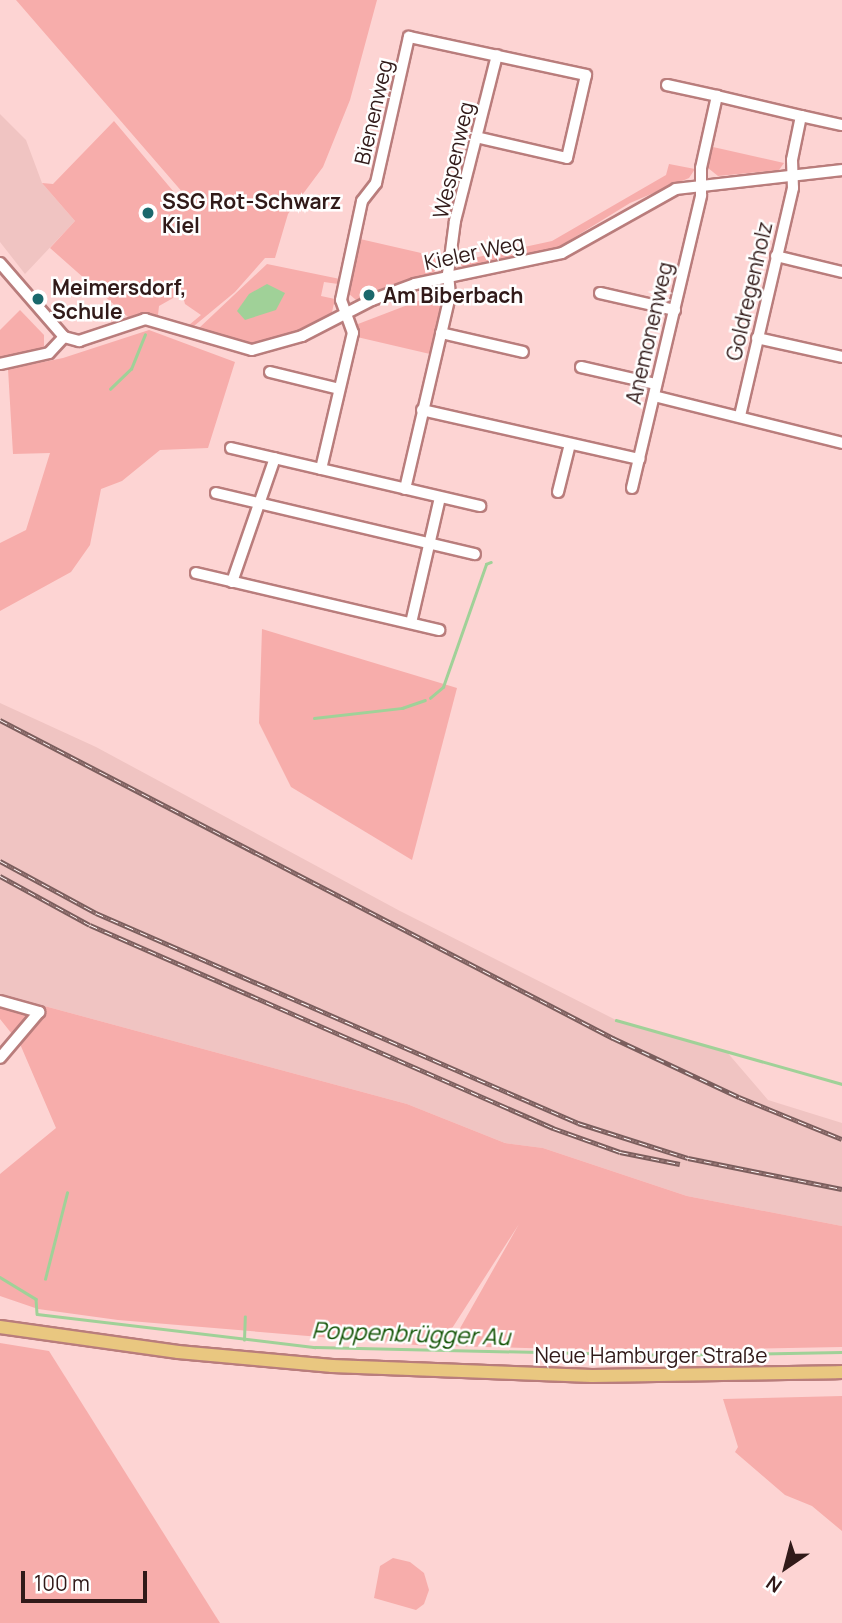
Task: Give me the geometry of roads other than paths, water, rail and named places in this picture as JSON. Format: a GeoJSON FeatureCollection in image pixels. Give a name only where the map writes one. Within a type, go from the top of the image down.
{"type":"FeatureCollection","features":[{"type":"Feature","properties":{"kind":"main road","name":"Neue Hamburger Straße"},"geometry":{"type":"LineString","coordinates":[[0,1327],[178,1352],[441,1372],[592,1376],[842,1372]]}},
{"type":"Feature","properties":{"kind":"street","name":"Bienenweg"},"geometry":{"type":"LineString","coordinates":[[321,469],[353,332],[341,300],[362,201],[376,183],[410,37],[498,55]]}},
{"type":"Feature","properties":{"kind":"street"},"geometry":{"type":"LineString","coordinates":[[476,137],[567,158],[586,75],[498,55]]}},
{"type":"Feature","properties":{"kind":"street","name":"Wespenweg"},"geometry":{"type":"LineString","coordinates":[[448,274],[476,137],[498,55]]}},
{"type":"Feature","properties":{"kind":"street"},"geometry":{"type":"LineString","coordinates":[[667,85],[842,125]]}},
{"type":"Feature","properties":{"kind":"street","name":"Anemonenweg"},"geometry":{"type":"LineString","coordinates":[[632,488],[675,310],[717,96]]}},
{"type":"Feature","properties":{"kind":"street","name":"Goldregenholz"},"geometry":{"type":"LineString","coordinates":[[740,415],[776,256],[802,116]]}},
{"type":"Feature","properties":{"kind":"street","name":"Kieler Weg"},"geometry":{"type":"LineString","coordinates":[[64,337],[79,341],[145,319],[252,350],[275,347],[347,313],[448,274],[562,253],[636,208],[676,189],[842,170]]}},
{"type":"Feature","properties":{"kind":"street"},"geometry":{"type":"LineString","coordinates":[[776,256],[842,272]]}},
{"type":"Feature","properties":{"kind":"street"},"geometry":{"type":"LineString","coordinates":[[0,364],[49,353],[64,337],[2,268]]}},
{"type":"Feature","properties":{"kind":"street"},"geometry":{"type":"LineString","coordinates":[[405,489],[450,296],[448,274]]}},
{"type":"Feature","properties":{"kind":"street"},"geometry":{"type":"LineString","coordinates":[[600,293],[675,310]]}},
{"type":"Feature","properties":{"kind":"street"},"geometry":{"type":"LineString","coordinates":[[441,333],[523,352]]}},
{"type":"Feature","properties":{"kind":"street"},"geometry":{"type":"LineString","coordinates":[[757,338],[842,357]]}},
{"type":"Feature","properties":{"kind":"street"},"geometry":{"type":"LineString","coordinates":[[581,367],[656,384]]}},
{"type":"Feature","properties":{"kind":"street"},"geometry":{"type":"LineString","coordinates":[[270,372],[339,389]]}},
{"type":"Feature","properties":{"kind":"street"},"geometry":{"type":"LineString","coordinates":[[654,396],[740,415],[842,443]]}},
{"type":"Feature","properties":{"kind":"street"},"geometry":{"type":"LineString","coordinates":[[422,410],[640,459]]}},
{"type":"Feature","properties":{"kind":"street"},"geometry":{"type":"LineString","coordinates":[[558,492],[570,444]]}},
{"type":"Feature","properties":{"kind":"street"},"geometry":{"type":"LineString","coordinates":[[231,448],[480,506]]}},
{"type":"Feature","properties":{"kind":"street"},"geometry":{"type":"LineString","coordinates":[[232,582],[262,504],[275,458]]}},
{"type":"Feature","properties":{"kind":"street"},"geometry":{"type":"LineString","coordinates":[[216,493],[475,554]]}},
{"type":"Feature","properties":{"kind":"street"},"geometry":{"type":"LineString","coordinates":[[411,623],[440,497]]}},
{"type":"Feature","properties":{"kind":"street"},"geometry":{"type":"LineString","coordinates":[[195,573],[439,630]]}},
{"type":"Feature","properties":{"kind":"street"},"geometry":{"type":"LineString","coordinates":[[0,1001],[39,1012],[0,1058]]}},
{"type":"Feature","properties":{"kind":"waterway"},"geometry":{"type":"LineString","coordinates":[[110,389],[131,369],[145,335]]}},
{"type":"Feature","properties":{"kind":"waterway"},"geometry":{"type":"LineString","coordinates":[[430,698],[443,687],[486,564],[491,562]]}},
{"type":"Feature","properties":{"kind":"waterway"},"geometry":{"type":"LineString","coordinates":[[314,718],[402,708],[425,700]]}},
{"type":"Feature","properties":{"kind":"waterway"},"geometry":{"type":"LineString","coordinates":[[616,1020],[842,1084]]}},
{"type":"Feature","properties":{"kind":"waterway"},"geometry":{"type":"LineString","coordinates":[[45,1279],[67,1193]]}},
{"type":"Feature","properties":{"kind":"waterway","name":"Poppenbrügger Au"},"geometry":{"type":"LineString","coordinates":[[0,1277],[36,1299],[37,1314],[315,1347],[671,1355],[842,1352]]}},
{"type":"Feature","properties":{"kind":"waterway"},"geometry":{"type":"LineString","coordinates":[[244,1340],[245,1317]]}},
{"type":"Feature","properties":{"kind":"railway"},"geometry":{"type":"LineString","coordinates":[[0,720],[613,1038],[739,1097],[842,1139]]}},
{"type":"Feature","properties":{"kind":"railway"},"geometry":{"type":"LineString","coordinates":[[0,861],[96,913],[578,1123],[688,1158],[842,1189]]}},
{"type":"Feature","properties":{"kind":"railway"},"geometry":{"type":"LineString","coordinates":[[0,876],[90,925],[553,1128],[620,1152],[680,1164]]}},
{"type":"Feature","properties":{"kind":"place","name":"SSG Rot-Schwarz Kiel"},"geometry":{"type":"Point","coordinates":[148,213]}},
{"type":"Feature","properties":{"kind":"place","name":"Am Biberbach"},"geometry":{"type":"Point","coordinates":[369,295]}},
{"type":"Feature","properties":{"kind":"place","name":"Meimersdorf, Schule"},"geometry":{"type":"Point","coordinates":[38,299]}}]}
